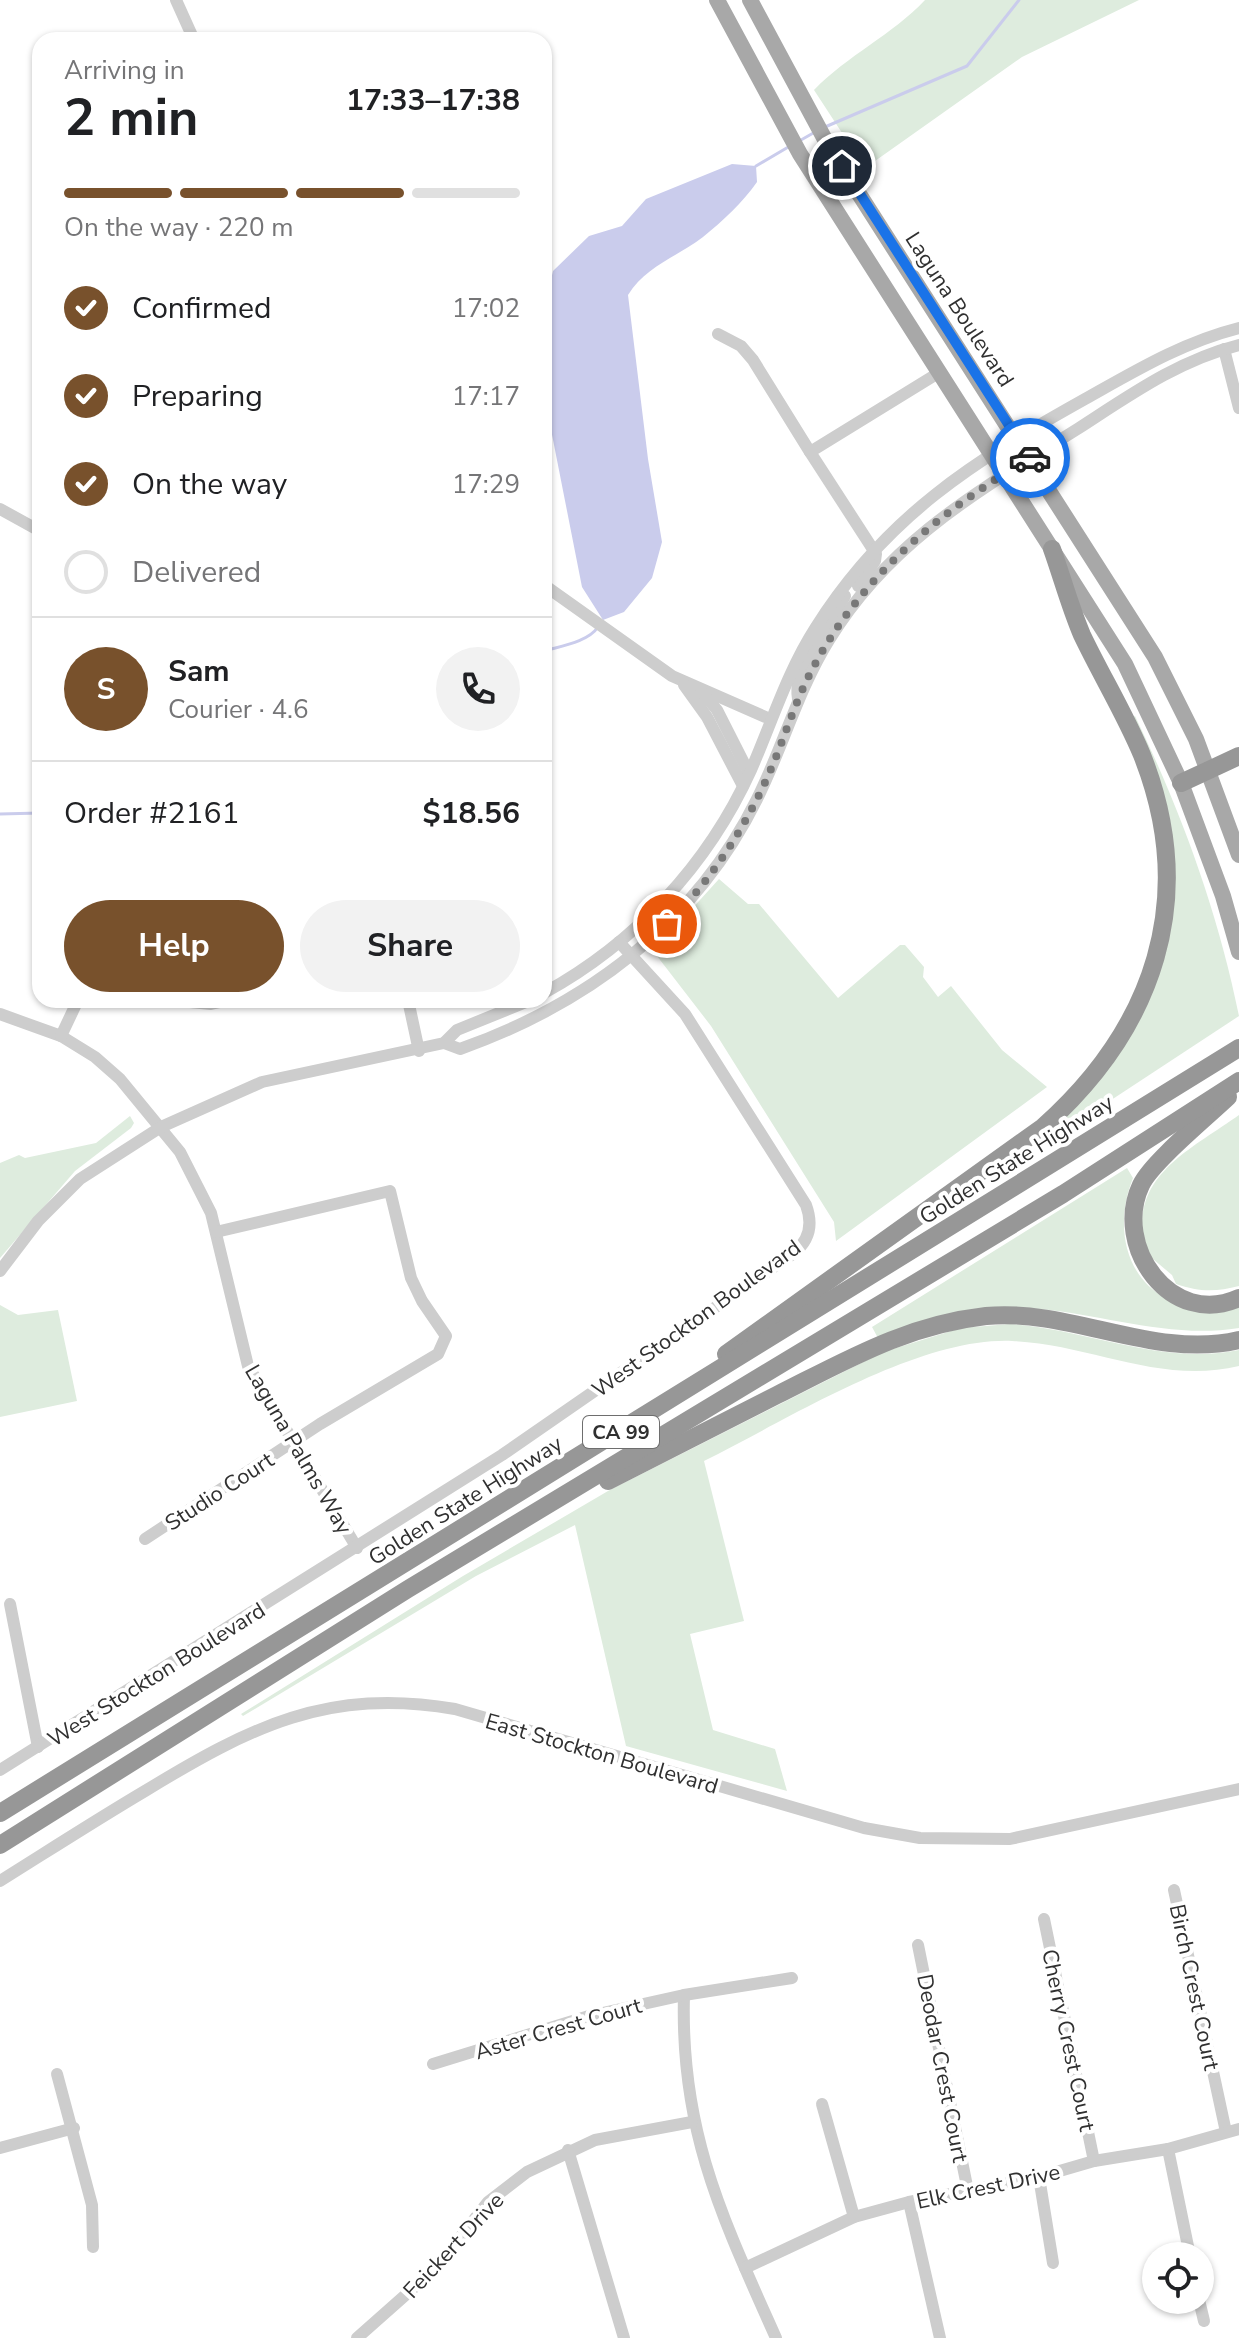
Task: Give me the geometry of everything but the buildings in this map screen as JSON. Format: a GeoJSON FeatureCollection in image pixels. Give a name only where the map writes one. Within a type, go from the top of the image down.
{"type":"FeatureCollection","features":[{"type":"Feature","properties":{"kind":"highway"},"geometry":{"type":"LineString","coordinates":[[594,1449],[1043,1127],[1079,1095],[1110,1057],[1135,1015],[1153,970],[1164,923],[1166,866],[1158,810],[1142,755],[1081,632],[1052,549]]}},
{"type":"Feature","properties":{"kind":"highway"},"geometry":{"type":"LineString","coordinates":[[1181,783],[1239,756]]}},
{"type":"Feature","properties":{"kind":"highway","name":"Golden State Highway"},"geometry":{"type":"LineString","coordinates":[[0,1813],[1239,1048]]}},
{"type":"Feature","properties":{"kind":"highway"},"geometry":{"type":"LineString","coordinates":[[1239,1084],[1159,1161],[1142,1182],[1132,1207],[1132,1235],[1141,1260],[1157,1281],[1180,1296],[1206,1303],[1239,1298]]}},
{"type":"Feature","properties":{"kind":"highway","name":"Golden State Highway"},"geometry":{"type":"LineString","coordinates":[[0,1845],[546,1505],[1063,1194],[1239,1084]]}},
{"type":"Feature","properties":{"kind":"highway"},"geometry":{"type":"LineString","coordinates":[[546,1505],[576,1498],[890,1339],[941,1322],[1010,1316],[1079,1323],[1195,1345],[1239,1340]]}},
{"type":"Feature","properties":{"kind":"main road"},"geometry":{"type":"LineString","coordinates":[[717,0],[800,154],[1125,664],[1181,783],[1218,881],[1239,952]]}},
{"type":"Feature","properties":{"kind":"main road","name":"Laguna Boulevard"},"geometry":{"type":"LineString","coordinates":[[750,0],[829,147],[1155,657],[1208,769],[1239,855]]}},
{"type":"Feature","properties":{"kind":"street"},"geometry":{"type":"LineString","coordinates":[[176,0],[190,32]]}},
{"type":"Feature","properties":{"kind":"street"},"geometry":{"type":"LineString","coordinates":[[552,988],[586,968],[619,942],[669,895],[695,864],[743,786],[795,661],[845,585],[913,510],[1017,437],[1161,357],[1196,340],[1239,328]]}},
{"type":"Feature","properties":{"kind":"street"},"geometry":{"type":"LineString","coordinates":[[718,334],[741,346],[753,360],[874,550],[876,558],[858,585],[857,598]]}},
{"type":"Feature","properties":{"kind":"street"},"geometry":{"type":"LineString","coordinates":[[444,1043],[460,1049],[516,1028],[577,996],[634,956],[683,908],[737,836],[774,762],[798,699],[828,641],[857,598],[927,527],[1002,475],[1168,371],[1239,345]]}},
{"type":"Feature","properties":{"kind":"street"},"geometry":{"type":"LineString","coordinates":[[1224,349],[1239,408]]}},
{"type":"Feature","properties":{"kind":"street"},"geometry":{"type":"LineString","coordinates":[[810,452],[940,372]]}},
{"type":"Feature","properties":{"kind":"street"},"geometry":{"type":"LineString","coordinates":[[0,509],[32,527]]}},
{"type":"Feature","properties":{"kind":"street"},"geometry":{"type":"LineString","coordinates":[[828,641],[825,629],[844,600],[845,585]]}},
{"type":"Feature","properties":{"kind":"street"},"geometry":{"type":"LineString","coordinates":[[552,591],[683,682],[770,719]]}},
{"type":"Feature","properties":{"kind":"street"},"geometry":{"type":"LineString","coordinates":[[798,699],[795,683],[814,646],[816,627]]}},
{"type":"Feature","properties":{"kind":"street"},"geometry":{"type":"LineString","coordinates":[[683,682],[707,717],[743,786]]}},
{"type":"Feature","properties":{"kind":"street"},"geometry":{"type":"LineString","coordinates":[[699,689],[717,710],[749,773]]}},
{"type":"Feature","properties":{"kind":"street","name":"West Stockton Boulevard"},"geometry":{"type":"LineString","coordinates":[[0,1770],[357,1548],[527,1438],[794,1253],[806,1240],[811,1226],[806,1205],[693,1026],[619,942]]}},
{"type":"Feature","properties":{"kind":"street"},"geometry":{"type":"LineString","coordinates":[[61,1036],[74,1008]]}},
{"type":"Feature","properties":{"kind":"street"},"geometry":{"type":"LineString","coordinates":[[410,1008],[419,1051]]}},
{"type":"Feature","properties":{"kind":"street"},"geometry":{"type":"LineString","coordinates":[[0,1271],[38,1221],[80,1179],[161,1127],[262,1082],[301,1071],[419,1051],[444,1043],[457,1030],[511,1008]]}},
{"type":"Feature","properties":{"kind":"street","name":"Laguna Palms Way"},"geometry":{"type":"LineString","coordinates":[[0,1014],[61,1036],[106,1066],[161,1127],[201,1188],[216,1232],[236,1327],[248,1366],[357,1548]]}},
{"type":"Feature","properties":{"kind":"street","name":"Studio Court"},"geometry":{"type":"LineString","coordinates":[[145,1539],[438,1354],[446,1336],[422,1301],[411,1278],[390,1191],[216,1232]]}},
{"type":"Feature","properties":{"kind":"street"},"geometry":{"type":"LineString","coordinates":[[10,1604],[38,1747]]}},
{"type":"Feature","properties":{"kind":"street"},"geometry":{"type":"LineString","coordinates":[[0,1634],[14,1631]]}},
{"type":"Feature","properties":{"kind":"street","name":"East Stockton Boulevard"},"geometry":{"type":"LineString","coordinates":[[0,1881],[237,1736],[292,1716],[360,1705],[402,1703],[455,1709],[864,1828],[920,1838],[1010,1839],[1239,1789]]}},
{"type":"Feature","properties":{"kind":"street","name":"Birch Crest Court"},"geometry":{"type":"LineString","coordinates":[[1174,1890],[1233,2130]]}},
{"type":"Feature","properties":{"kind":"street","name":"Cherry Crest Court"},"geometry":{"type":"LineString","coordinates":[[1044,1919],[1094,2161]]}},
{"type":"Feature","properties":{"kind":"street","name":"Deodar Crest Court"},"geometry":{"type":"LineString","coordinates":[[918,1945],[968,2191]]}},
{"type":"Feature","properties":{"kind":"street","name":"Aster Crest Court"},"geometry":{"type":"LineString","coordinates":[[433,2064],[575,2020],[684,1995],[792,1978]]}},
{"type":"Feature","properties":{"kind":"street"},"geometry":{"type":"LineString","coordinates":[[684,1995],[684,2061],[692,2122],[710,2187],[776,2338]]}},
{"type":"Feature","properties":{"kind":"street"},"geometry":{"type":"LineString","coordinates":[[57,2074],[74,2128],[94,2218],[93,2247]]}},
{"type":"Feature","properties":{"kind":"street"},"geometry":{"type":"LineString","coordinates":[[822,2104],[854,2217]]}},
{"type":"Feature","properties":{"kind":"street","name":"Feickert Drive"},"geometry":{"type":"LineString","coordinates":[[357,2338],[436,2268],[488,2202],[527,2172],[568,2150],[621,2133],[692,2122]]}},
{"type":"Feature","properties":{"kind":"street"},"geometry":{"type":"LineString","coordinates":[[0,2148],[74,2128]]}},
{"type":"Feature","properties":{"kind":"street","name":"Elk Crest Drive"},"geometry":{"type":"LineString","coordinates":[[745,2268],[854,2217],[909,2202],[1039,2177],[1094,2161],[1168,2149],[1233,2130]]}},
{"type":"Feature","properties":{"kind":"street"},"geometry":{"type":"LineString","coordinates":[[1168,2149],[1187,2242]]}},
{"type":"Feature","properties":{"kind":"street"},"geometry":{"type":"LineString","coordinates":[[568,2150],[624,2338]]}},
{"type":"Feature","properties":{"kind":"street"},"geometry":{"type":"LineString","coordinates":[[1039,2177],[1053,2263]]}},
{"type":"Feature","properties":{"kind":"street"},"geometry":{"type":"LineString","coordinates":[[909,2202],[940,2338]]}},
{"type":"Feature","properties":{"kind":"street"},"geometry":{"type":"LineString","coordinates":[[1202,2314],[1204,2321]]}},
{"type":"Feature","properties":{"kind":"green space"},"geometry":{"type":"Polygon","coordinates":[[[925,0],[1139,0],[1022,57],[875,161],[861,162],[814,90],[925,0]]]}},
{"type":"Feature","properties":{"kind":"green space"},"geometry":{"type":"Polygon","coordinates":[[[1135,716],[1168,788],[1209,900],[1239,1016],[1061,1133],[1055,1122],[1113,1062],[1174,876],[1131,718],[1135,716]]]}},
{"type":"Feature","properties":{"kind":"green space"},"geometry":{"type":"Polygon","coordinates":[[[719,879],[748,904],[759,904],[838,998],[900,945],[905,945],[924,967],[923,977],[938,997],[951,986],[1002,1050],[1047,1087],[836,1241],[834,1222],[711,1026],[657,956],[660,944],[719,879]]]}},
{"type":"Feature","properties":{"kind":"green space"},"geometry":{"type":"Polygon","coordinates":[[[1239,1115],[1239,1286],[1208,1290],[1176,1284],[1172,1275],[1147,1254],[1142,1228],[1144,1206],[1152,1187],[1165,1170],[1181,1155],[1239,1115]]]}},
{"type":"Feature","properties":{"kind":"green space"},"geometry":{"type":"Polygon","coordinates":[[[130,1116],[134,1123],[131,1128],[75,1171],[0,1258],[0,1163],[19,1155],[25,1158],[96,1143],[130,1116]]]}},
{"type":"Feature","properties":{"kind":"green space"},"geometry":{"type":"Polygon","coordinates":[[[1127,1168],[1133,1178],[1124,1228],[1131,1260],[1139,1275],[1165,1298],[1239,1306],[1239,1328],[1188,1331],[1064,1312],[997,1308],[936,1317],[878,1338],[872,1327],[1127,1168]]]}},
{"type":"Feature","properties":{"kind":"green space"},"geometry":{"type":"Polygon","coordinates":[[[0,1305],[18,1315],[58,1310],[77,1401],[0,1417],[0,1305]]]}},
{"type":"Feature","properties":{"kind":"green space"},"geometry":{"type":"Polygon","coordinates":[[[1010,1324],[1153,1350],[1210,1354],[1239,1350],[1239,1366],[1210,1371],[1181,1371],[1041,1344],[1012,1341],[975,1343],[896,1366],[704,1461],[744,1621],[690,1634],[713,1730],[775,1749],[787,1791],[626,1746],[575,1525],[476,1576],[243,1716],[241,1714],[463,1576],[608,1491],[883,1352],[961,1328],[1010,1324]]]}},
{"type":"Feature","properties":{"kind":"water"},"geometry":{"type":"Polygon","coordinates":[[[732,164],[756,166],[757,182],[732,211],[693,244],[653,269],[628,295],[648,459],[662,542],[652,578],[624,612],[603,620],[582,587],[552,435],[552,275],[589,236],[622,226],[646,199],[732,164]]]}},
{"type":"Feature","properties":{"kind":"waterway"},"geometry":{"type":"LineString","coordinates":[[825,127],[967,66],[1019,0]]}},
{"type":"Feature","properties":{"kind":"waterway"},"geometry":{"type":"LineString","coordinates":[[801,140],[815,132]]}},
{"type":"Feature","properties":{"kind":"waterway"},"geometry":{"type":"LineString","coordinates":[[756,166],[790,146]]}},
{"type":"Feature","properties":{"kind":"waterway"},"geometry":{"type":"LineString","coordinates":[[552,649],[581,640],[598,627]]}},
{"type":"Feature","properties":{"kind":"waterway"},"geometry":{"type":"LineString","coordinates":[[0,814],[32,813]]}},
{"type":"Feature","properties":{"kind":"way so far"},"geometry":{"type":"LineString","coordinates":[[667,924],[711,874],[749,816],[812,669],[857,598],[889,562],[927,527],[1030,458]]}},
{"type":"Feature","properties":{"kind":"route"},"geometry":{"type":"LineString","coordinates":[[842,166],[1030,458]]}}]}
